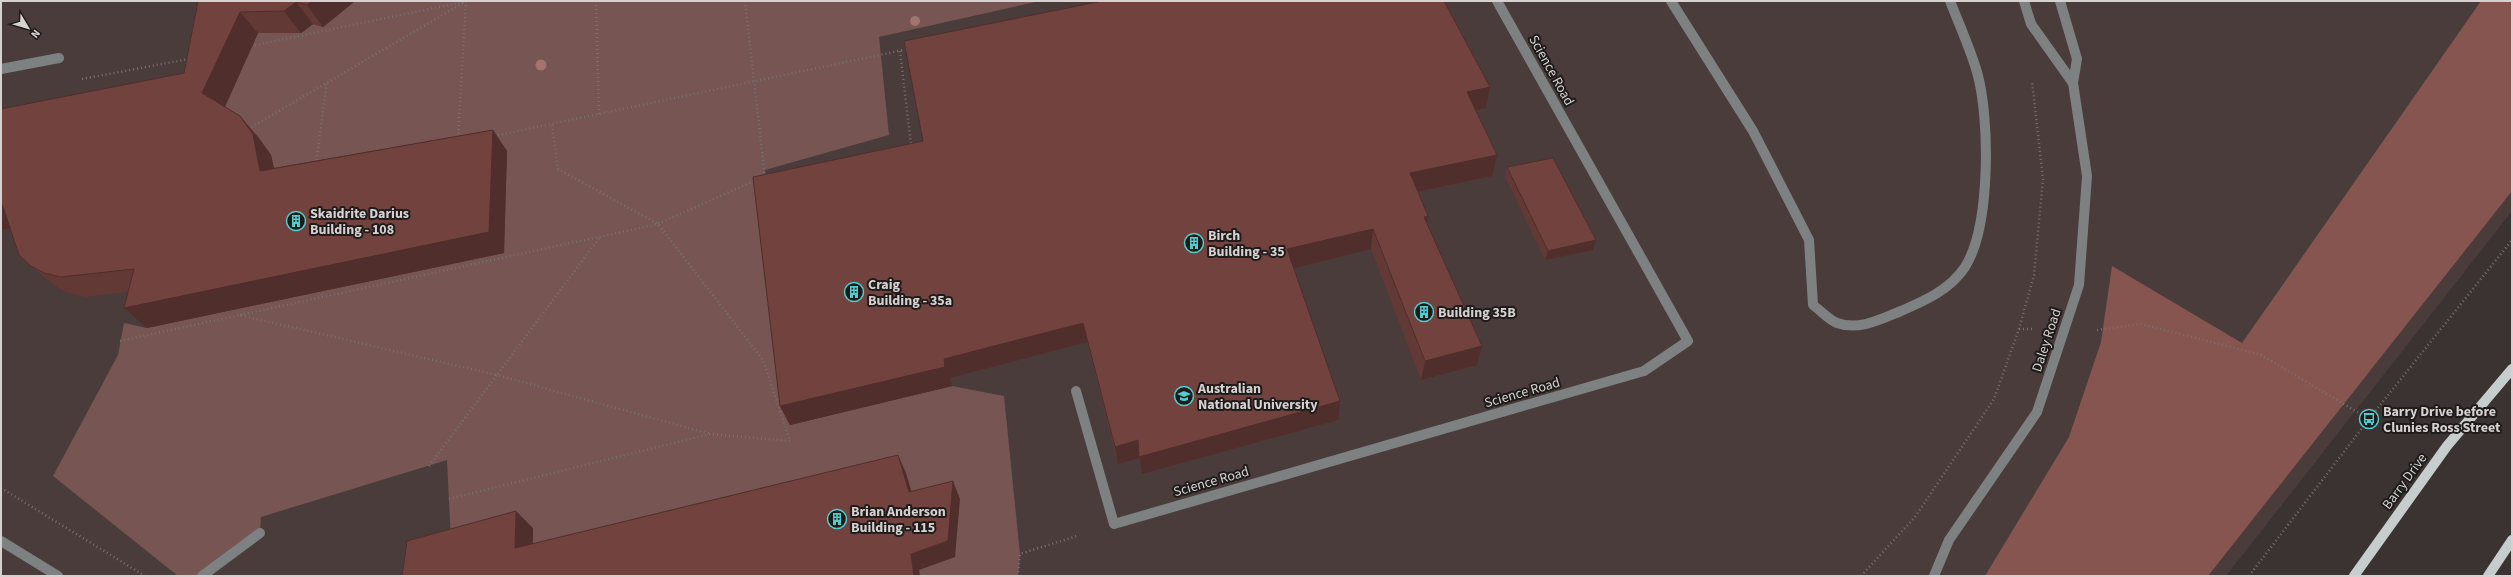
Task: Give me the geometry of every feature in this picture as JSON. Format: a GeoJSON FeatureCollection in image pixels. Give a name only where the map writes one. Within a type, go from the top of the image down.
{"type":"FeatureCollection","features":[{"type":"Feature","properties":{"kind":"main road","name":"Barry Drive"},"geometry":{"type":"LineString","coordinates":[[2354,576],[2447,446],[2512,369]]}},
{"type":"Feature","properties":{"kind":"main road"},"geometry":{"type":"LineString","coordinates":[[2488,576],[2512,540]]}},
{"type":"Feature","properties":{"kind":"street","name":"Science Road"},"geometry":{"type":"LineString","coordinates":[[1076,391],[1114,524],[1644,371],[1688,341],[1497,1]]}},
{"type":"Feature","properties":{"kind":"street"},"geometry":{"type":"LineString","coordinates":[[1671,1],[1753,131],[1809,240],[1813,305],[1837,323],[1863,326],[1926,300],[1947,287],[1965,266],[1978,231],[1987,178],[1982,94],[1977,71],[1950,1]]}},
{"type":"Feature","properties":{"kind":"street","name":"Daley Road"},"geometry":{"type":"LineString","coordinates":[[2024,1],[2031,24],[2073,83]]}},
{"type":"Feature","properties":{"kind":"street","name":"Daley Road"},"geometry":{"type":"LineString","coordinates":[[1934,576],[1949,540],[2037,412],[2079,285],[2087,176],[2073,83],[2077,59],[2073,40],[2060,1]]}},
{"type":"Feature","properties":{"kind":"street"},"geometry":{"type":"LineString","coordinates":[[1,69],[58,58]]}},
{"type":"Feature","properties":{"kind":"street"},"geometry":{"type":"LineString","coordinates":[[202,576],[214,565],[260,533]]}},
{"type":"Feature","properties":{"kind":"street"},"geometry":{"type":"LineString","coordinates":[[1,541],[58,576]]}},
{"type":"Feature","properties":{"kind":"path"},"geometry":{"type":"LineString","coordinates":[[243,48],[466,1]]}},
{"type":"Feature","properties":{"kind":"path"},"geometry":{"type":"LineString","coordinates":[[246,130],[327,81],[466,1]]}},
{"type":"Feature","properties":{"kind":"path"},"geometry":{"type":"LineString","coordinates":[[458,143],[466,1]]}},
{"type":"Feature","properties":{"kind":"path"},"geometry":{"type":"LineString","coordinates":[[596,1],[599,114]]}},
{"type":"Feature","properties":{"kind":"path"},"geometry":{"type":"LineString","coordinates":[[745,1],[765,177]]}},
{"type":"Feature","properties":{"kind":"path"},"geometry":{"type":"LineString","coordinates":[[487,137],[915,47]]}},
{"type":"Feature","properties":{"kind":"path"},"geometry":{"type":"LineString","coordinates":[[900,50],[912,144],[904,145]]}},
{"type":"Feature","properties":{"kind":"path"},"geometry":{"type":"LineString","coordinates":[[79,80],[197,57]]}},
{"type":"Feature","properties":{"kind":"path"},"geometry":{"type":"LineString","coordinates":[[1861,576],[1915,517],[1994,400],[2019,328],[2034,275],[2043,179],[2032,76]]}},
{"type":"Feature","properties":{"kind":"path"},"geometry":{"type":"LineString","coordinates":[[315,171],[327,81]]}},
{"type":"Feature","properties":{"kind":"path"},"geometry":{"type":"LineString","coordinates":[[240,315],[497,375],[710,434],[790,441],[763,360],[658,224],[558,169],[552,124]]}},
{"type":"Feature","properties":{"kind":"path"},"geometry":{"type":"LineString","coordinates":[[120,342],[658,224],[765,177],[773,176]]}},
{"type":"Feature","properties":{"kind":"path"},"geometry":{"type":"LineString","coordinates":[[429,466],[600,236]]}},
{"type":"Feature","properties":{"kind":"path"},"geometry":{"type":"LineString","coordinates":[[2249,576],[2369,419],[2512,240]]}},
{"type":"Feature","properties":{"kind":"path"},"geometry":{"type":"LineString","coordinates":[[2099,330],[2141,324],[2261,355],[2369,419]]}},
{"type":"Feature","properties":{"kind":"path"},"geometry":{"type":"LineString","coordinates":[[449,499],[710,434]]}},
{"type":"Feature","properties":{"kind":"path"},"geometry":{"type":"LineString","coordinates":[[1,488],[145,576]]}},
{"type":"Feature","properties":{"kind":"path"},"geometry":{"type":"LineString","coordinates":[[1018,576],[1020,554],[1077,536]]}},
{"type":"Feature","properties":{"kind":"shaded area","name":"Australian National University"},"geometry":{"type":"Polygon","coordinates":[[[1,1],[2512,1],[2512,211],[2226,576],[1,576],[1,1]]]}},
{"type":"Feature","properties":{"kind":"shaded area"},"geometry":{"type":"Polygon","coordinates":[[[355,1],[1040,1],[879,37],[889,135],[765,170],[763,198],[790,424],[952,386],[1004,396],[1020,554],[1018,576],[920,576],[532,564],[533,529],[451,542],[447,460],[261,517],[260,533],[202,576],[178,576],[53,476],[118,355],[124,323],[147,328],[230,202],[271,155],[258,137],[217,124],[258,33],[301,33],[313,24],[323,27],[355,1]]]}},
{"type":"Feature","properties":{"kind":"shaded area"},"geometry":{"type":"Polygon","coordinates":[[[2481,1],[2512,1],[2512,191],[2208,576],[1985,576],[2069,437],[2101,342],[2112,266],[2242,343],[2481,1]]]}},
{"type":"Feature","properties":{"kind":"building","name":"Skaidrite Darius Building - 108"},"geometry":{"type":"Polygon","coordinates":[[[198,1],[312,1],[307,5],[296,2],[284,11],[240,12],[202,93],[240,116],[253,134],[260,171],[493,130],[489,232],[124,308],[134,269],[61,277],[44,273],[31,266],[19,255],[2,204],[1,205],[1,109],[184,73],[198,1]]]}},
{"type":"Feature","properties":{"kind":"building","name":"Birch Building - 35"},"geometry":{"type":"Polygon","coordinates":[[[1102,1],[1444,1],[1490,87],[1467,92],[1497,155],[1410,173],[1428,216],[1424,217],[1482,346],[1425,361],[1373,229],[1287,249],[1340,401],[1139,457],[1138,440],[1115,447],[1083,323],[944,359],[945,367],[780,406],[753,177],[923,141],[904,41],[1102,1]]]}},
{"type":"Feature","properties":{"kind":"building"},"geometry":{"type":"Polygon","coordinates":[[[1553,158],[1596,240],[1548,251],[1507,167],[1553,158]]]}},
{"type":"Feature","properties":{"kind":"building","name":"Brian Anderson Building - 115"},"geometry":{"type":"Polygon","coordinates":[[[898,455],[909,492],[953,481],[948,541],[911,554],[914,576],[402,576],[407,541],[516,511],[515,548],[898,455]]]}},
{"type":"Feature","properties":{"kind":"place","name":"Skaidrite Darius Building - 108"},"geometry":{"type":"Point","coordinates":[296,221]}},
{"type":"Feature","properties":{"kind":"place","name":"Birch Building - 35"},"geometry":{"type":"Point","coordinates":[1194,243]}},
{"type":"Feature","properties":{"kind":"place","name":"Craig Building - 35a"},"geometry":{"type":"Point","coordinates":[854,292]}},
{"type":"Feature","properties":{"kind":"place","name":"Building 35B"},"geometry":{"type":"Point","coordinates":[1424,312]}},
{"type":"Feature","properties":{"kind":"place","name":"Australian National University"},"geometry":{"type":"Point","coordinates":[1184,396]}},
{"type":"Feature","properties":{"kind":"place","name":"Barry Drive before Clunies Ross Street"},"geometry":{"type":"Point","coordinates":[2369,419]}},
{"type":"Feature","properties":{"kind":"place","name":"Brian Anderson Building - 115"},"geometry":{"type":"Point","coordinates":[837,519]}}]}
